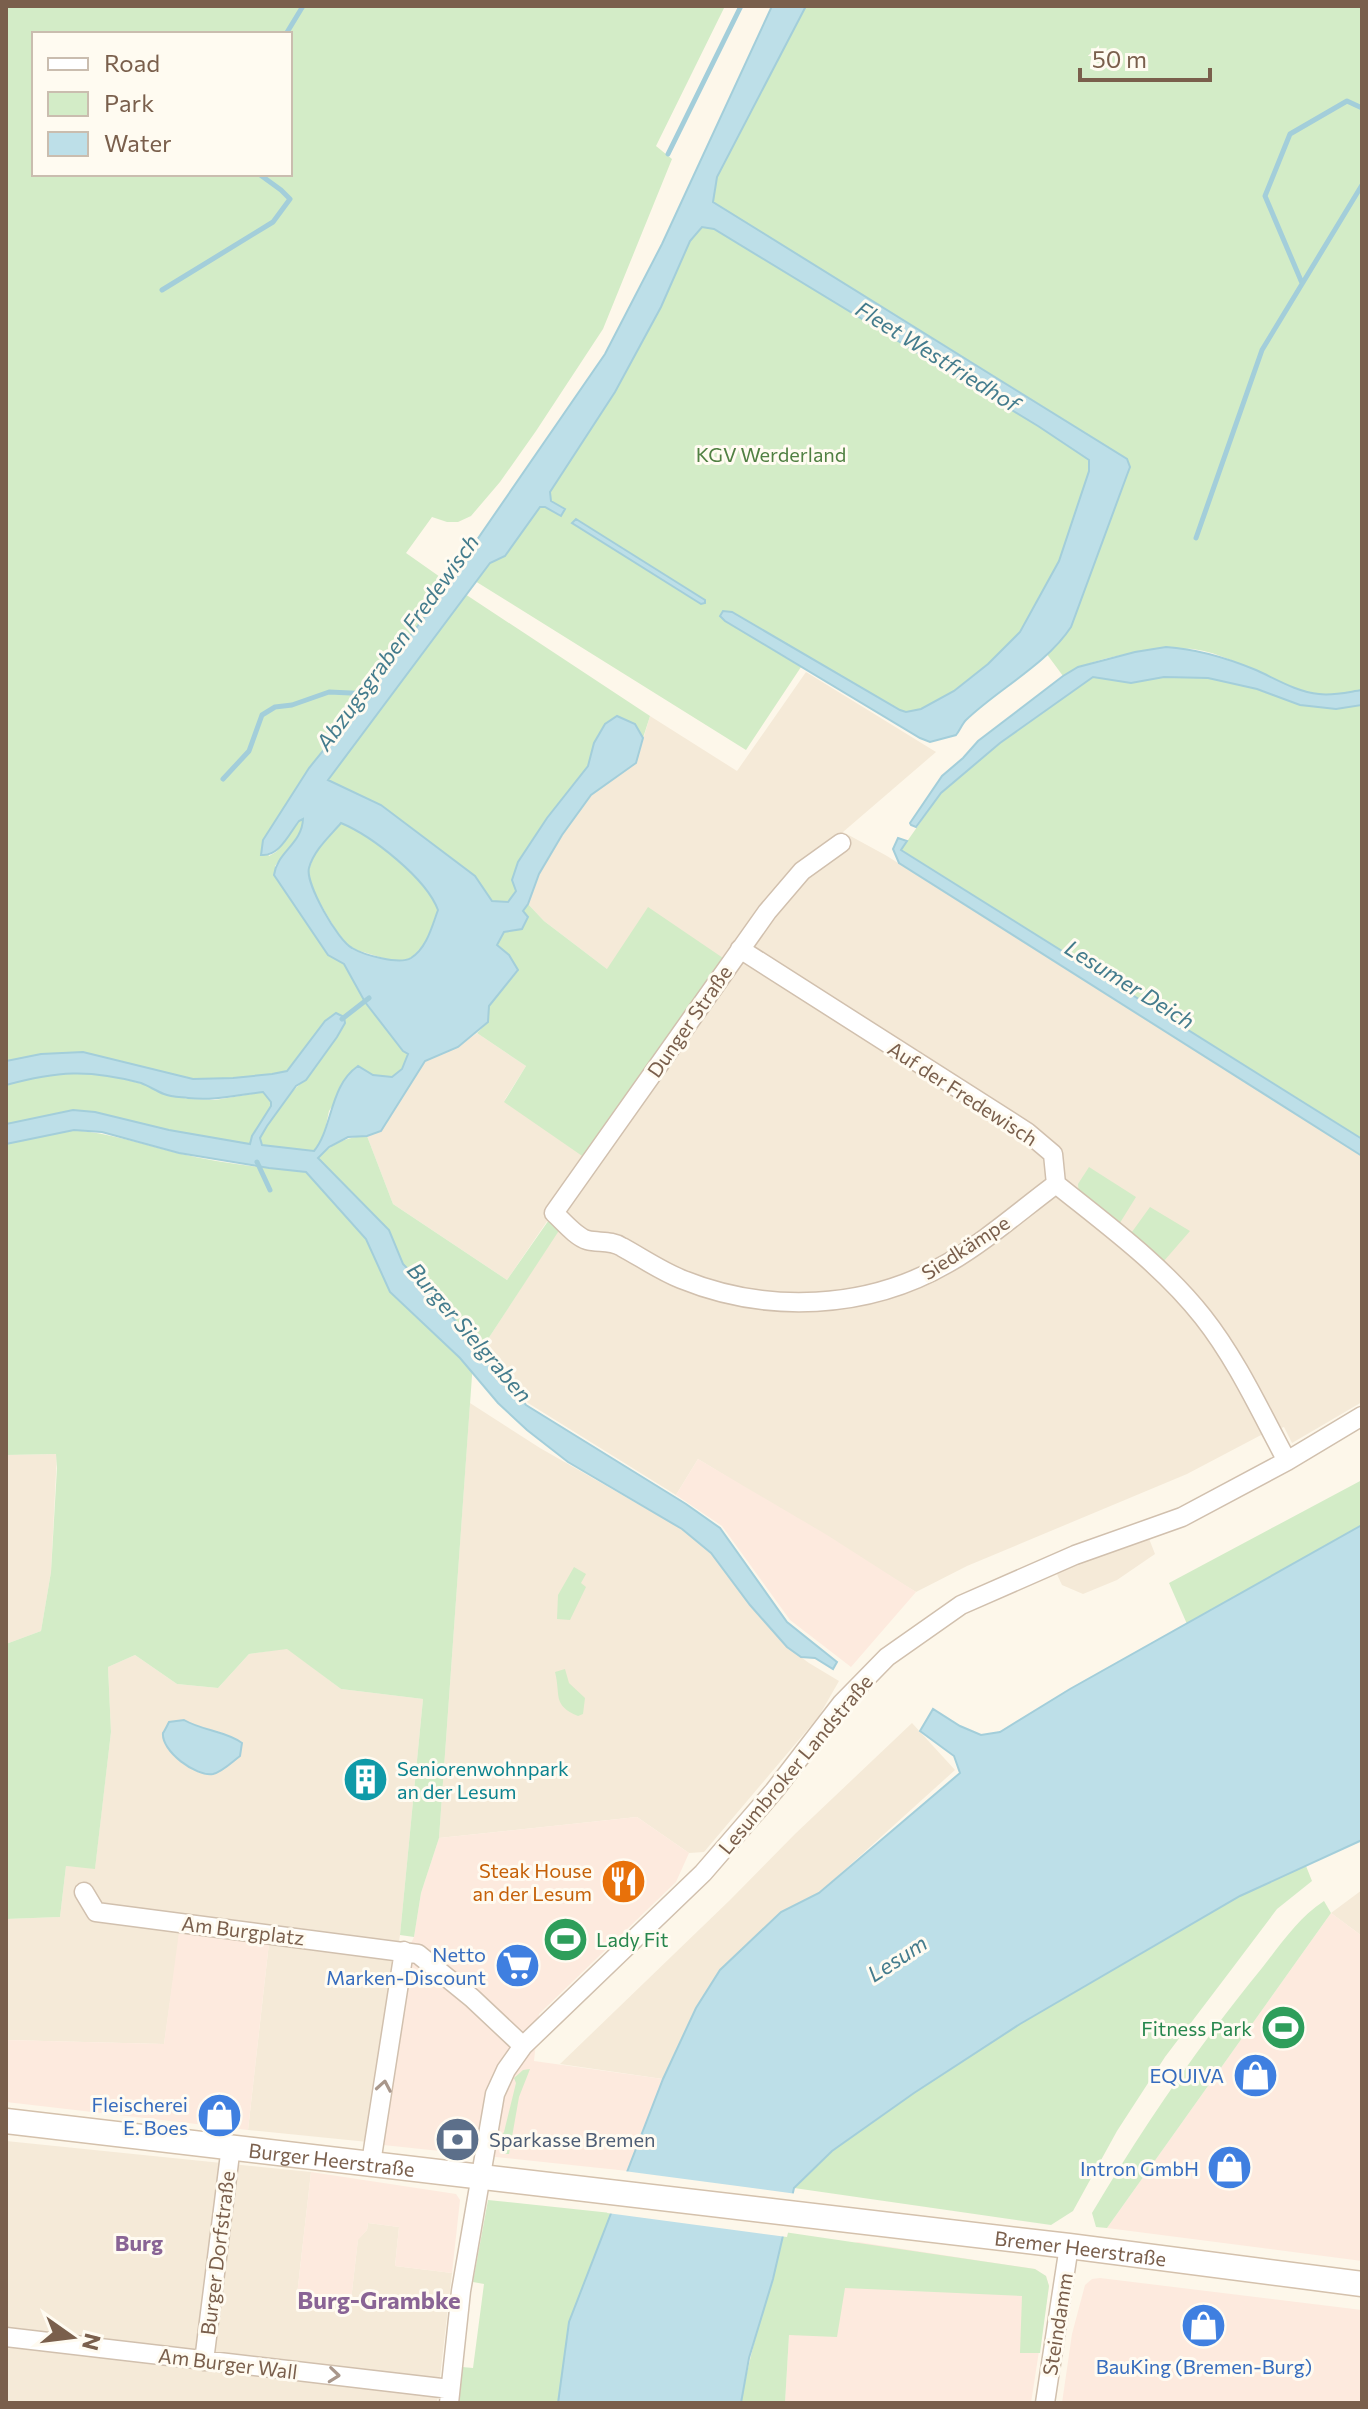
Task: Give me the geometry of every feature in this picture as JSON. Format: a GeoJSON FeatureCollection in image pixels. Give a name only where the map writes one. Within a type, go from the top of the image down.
{"type":"FeatureCollection","features":[{"type":"Feature","properties":{"kind":"main road","name":"Burger Heerstraße"},"geometry":{"type":"LineString","coordinates":[[6,2121],[799,2214]]}},
{"type":"Feature","properties":{"kind":"main road","name":"Bremer Heerstraße"},"geometry":{"type":"LineString","coordinates":[[799,2214],[1362,2284]]}},
{"type":"Feature","properties":{"kind":"street","name":"Dunger Straße"},"geometry":{"type":"LineString","coordinates":[[554,1213],[767,912],[802,871],[841,843]]}},
{"type":"Feature","properties":{"kind":"street","name":"Auf der Fredewisch"},"geometry":{"type":"LineString","coordinates":[[740,949],[1041,1142],[1053,1154],[1056,1184]]}},
{"type":"Feature","properties":{"kind":"street","name":"Siedkämpe"},"geometry":{"type":"LineString","coordinates":[[554,1213],[584,1240],[615,1243],[665,1272],[707,1288],[730,1295],[789,1303],[831,1301],[877,1293],[930,1273],[967,1251],[1056,1184]]}},
{"type":"Feature","properties":{"kind":"street"},"geometry":{"type":"LineString","coordinates":[[1056,1184],[1161,1271],[1203,1317],[1287,1461]]}},
{"type":"Feature","properties":{"kind":"street","name":"Lesumbroker Landstraße"},"geometry":{"type":"LineString","coordinates":[[449,2396],[461,2291],[495,2094],[506,2070],[523,2046],[703,1873],[774,1791],[842,1703],[887,1657],[961,1605],[1075,1555],[1182,1517],[1287,1461],[1362,1416]]}},
{"type":"Feature","properties":{"kind":"street","name":"Am Burgplatz"},"geometry":{"type":"LineString","coordinates":[[84,1892],[96,1912],[418,1954],[472,1998],[523,2046]]}},
{"type":"Feature","properties":{"kind":"street"},"geometry":{"type":"LineString","coordinates":[[371,2163],[404,1951]]}},
{"type":"Feature","properties":{"kind":"street","name":"Burger Dorfstraße"},"geometry":{"type":"LineString","coordinates":[[204,2361],[231,2146]]}},
{"type":"Feature","properties":{"kind":"street","name":"Steindamm"},"geometry":{"type":"LineString","coordinates":[[1045,2403],[1069,2246]]}},
{"type":"Feature","properties":{"kind":"street","name":"Am Burger Wall"},"geometry":{"type":"LineString","coordinates":[[6,2337],[449,2396]]}},
{"type":"Feature","properties":{"kind":"shaded area"},"geometry":{"type":"Polygon","coordinates":[[[806,672],[936,752],[843,832],[887,856],[1362,1156],[1362,1402],[1292,1443],[1284,1427],[1263,1434],[1187,1474],[967,1566],[916,1592],[698,1459],[676,1495],[528,1403],[481,1350],[561,1226],[550,1217],[507,1280],[393,1204],[367,1136],[381,1131],[425,1061],[458,1047],[477,1033],[526,1066],[504,1101],[607,969],[544,921],[528,904],[539,874],[591,795],[636,763],[650,716],[737,771],[806,672]]]}},
{"type":"Feature","properties":{"kind":"shaded area"},"geometry":{"type":"Polygon","coordinates":[[[470,1403],[540,1448],[682,1529],[711,1553],[787,1647],[839,1681],[819,1716],[704,1852],[689,1853],[637,1817],[439,1838],[470,1403]]]}},
{"type":"Feature","properties":{"kind":"shaded area"},"geometry":{"type":"Polygon","coordinates":[[[57,1454],[51,1572],[41,1631],[6,1644],[6,1455],[57,1454]]]}},
{"type":"Feature","properties":{"kind":"shaded area"},"geometry":{"type":"Polygon","coordinates":[[[698,1459],[916,1592],[851,1667],[790,1620],[722,1526],[676,1495],[698,1459]]]}},
{"type":"Feature","properties":{"kind":"shaded area"},"geometry":{"type":"Polygon","coordinates":[[[1148,1536],[1155,1554],[1117,1580],[1083,1594],[1062,1585],[1055,1570],[1148,1536]]]}},
{"type":"Feature","properties":{"kind":"shaded area"},"geometry":{"type":"Polygon","coordinates":[[[287,1648],[341,1689],[423,1699],[400,1935],[368,2142],[248,2130],[269,1943],[180,1932],[164,2044],[6,2040],[6,1919],[60,1917],[66,1866],[95,1868],[111,1732],[108,1667],[135,1655],[177,1684],[218,1688],[249,1654],[287,1648]]]}},
{"type":"Feature","properties":{"kind":"shaded area"},"geometry":{"type":"Polygon","coordinates":[[[912,1723],[955,1770],[819,1893],[781,1912],[720,1970],[696,2008],[663,2079],[560,2064],[795,1834],[912,1723]]]}},
{"type":"Feature","properties":{"kind":"shaded area"},"geometry":{"type":"Polygon","coordinates":[[[637,1817],[689,1853],[676,1882],[539,2014],[534,2061],[663,2079],[628,2171],[374,2144],[406,1954],[414,1937],[421,1893],[439,1838],[637,1817]]]}},
{"type":"Feature","properties":{"kind":"shaded area"},"geometry":{"type":"Polygon","coordinates":[[[1362,1890],[1362,1936],[1331,1913],[1362,1890]]]}},
{"type":"Feature","properties":{"kind":"shaded area"},"geometry":{"type":"Polygon","coordinates":[[[1331,1913],[1362,1936],[1362,2261],[1107,2228],[1331,1913]]]}},
{"type":"Feature","properties":{"kind":"shaded area"},"geometry":{"type":"Polygon","coordinates":[[[179,1932],[269,1943],[248,2130],[6,2102],[6,2040],[164,2044],[179,1932]]]}},
{"type":"Feature","properties":{"kind":"shaded area"},"geometry":{"type":"Polygon","coordinates":[[[6,2141],[311,2172],[297,2295],[351,2300],[358,2239],[367,2230],[368,2223],[399,2227],[395,2266],[452,2273],[437,2403],[6,2403],[6,2141]]]}},
{"type":"Feature","properties":{"kind":"shaded area"},"geometry":{"type":"Polygon","coordinates":[[[311,2172],[456,2194],[460,2200],[452,2273],[395,2266],[399,2227],[368,2223],[367,2230],[358,2240],[351,2300],[297,2295],[311,2172]]]}},
{"type":"Feature","properties":{"kind":"shaded area"},"geometry":{"type":"Polygon","coordinates":[[[858,2242],[1035,2269],[1046,2276],[1049,2286],[1031,2403],[785,2403],[789,2335],[851,2244],[858,2242]]]}},
{"type":"Feature","properties":{"kind":"shaded area"},"geometry":{"type":"Polygon","coordinates":[[[1092,2279],[1362,2310],[1362,2403],[1062,2403],[1072,2334],[1085,2285],[1092,2279]]]}},
{"type":"Feature","properties":{"kind":"green space"},"geometry":{"type":"Polygon","coordinates":[[[6,6],[725,6],[656,146],[672,159],[603,329],[500,482],[471,516],[458,522],[432,517],[406,553],[450,584],[309,768],[263,840],[269,856],[276,852],[299,820],[303,819],[302,832],[275,866],[328,955],[344,964],[365,1002],[408,1054],[402,1069],[392,1077],[373,1075],[358,1067],[329,1111],[323,1140],[314,1152],[261,1145],[260,1138],[287,1098],[306,1080],[345,1023],[304,1049],[287,1071],[233,1078],[193,1079],[83,1052],[41,1054],[6,1061],[6,6]]]}},
{"type":"Feature","properties":{"kind":"green space"},"geometry":{"type":"Polygon","coordinates":[[[806,6],[1362,6],[1362,690],[1330,694],[1304,691],[1209,652],[1190,649],[1114,657],[1087,664],[1063,676],[1046,653],[1071,627],[1127,475],[1097,440],[713,202],[717,177],[806,6]]]}},
{"type":"Feature","properties":{"kind":"green space","name":"KGV Werderland"},"geometry":{"type":"Polygon","coordinates":[[[702,227],[714,229],[1089,460],[1089,471],[1059,561],[1020,632],[988,664],[954,691],[921,709],[900,710],[732,612],[723,611],[725,621],[801,667],[746,750],[475,581],[490,563],[505,556],[540,507],[545,506],[560,515],[564,509],[551,501],[550,492],[615,392],[661,307],[690,241],[702,227]]]}},
{"type":"Feature","properties":{"kind":"green space"},"geometry":{"type":"Polygon","coordinates":[[[465,594],[650,716],[643,738],[635,724],[594,743],[588,766],[547,818],[516,891],[508,902],[492,901],[475,876],[381,805],[327,780],[465,594]]]}},
{"type":"Feature","properties":{"kind":"green space"},"geometry":{"type":"Polygon","coordinates":[[[1093,677],[1131,683],[1164,677],[1208,678],[1257,689],[1300,705],[1336,709],[1362,705],[1362,1139],[901,850],[941,793],[1000,743],[1093,677]]]}},
{"type":"Feature","properties":{"kind":"green space"},"geometry":{"type":"Polygon","coordinates":[[[341,823],[364,833],[395,857],[433,899],[438,909],[426,942],[411,958],[396,962],[350,948],[314,893],[308,872],[316,851],[341,823]]]}},
{"type":"Feature","properties":{"kind":"green space"},"geometry":{"type":"Polygon","coordinates":[[[528,904],[544,921],[607,969],[648,907],[726,960],[588,1160],[504,1102],[526,1066],[477,1033],[488,1022],[489,1006],[518,971],[509,955],[497,945],[504,931],[528,904]]]}},
{"type":"Feature","properties":{"kind":"green space"},"geometry":{"type":"Polygon","coordinates":[[[77,1072],[111,1076],[189,1099],[215,1100],[263,1092],[271,1106],[252,1136],[251,1144],[169,1130],[95,1112],[6,1124],[6,1085],[43,1075],[77,1072]]]}},
{"type":"Feature","properties":{"kind":"green space"},"geometry":{"type":"Polygon","coordinates":[[[73,1130],[112,1136],[209,1160],[306,1172],[366,1239],[390,1292],[459,1357],[438,1300],[403,1264],[395,1244],[318,1158],[340,1142],[367,1136],[393,1204],[507,1280],[551,1217],[562,1226],[473,1362],[439,1838],[421,1893],[414,1937],[400,1935],[423,1699],[341,1689],[287,1649],[249,1654],[218,1688],[177,1684],[135,1655],[108,1667],[111,1732],[95,1869],[66,1866],[60,1917],[6,1919],[6,1644],[41,1631],[51,1572],[57,1468],[56,1454],[6,1455],[6,1144],[73,1130]]]}},
{"type":"Feature","properties":{"kind":"green space"},"geometry":{"type":"Polygon","coordinates":[[[1089,1167],[1136,1197],[1118,1226],[1079,1195],[1078,1184],[1089,1167]]]}},
{"type":"Feature","properties":{"kind":"green space"},"geometry":{"type":"Polygon","coordinates":[[[1150,1207],[1190,1231],[1164,1261],[1129,1236],[1150,1207]]]}},
{"type":"Feature","properties":{"kind":"green space"},"geometry":{"type":"Polygon","coordinates":[[[1362,1480],[1362,1525],[1187,1624],[1169,1583],[1362,1480]]]}},
{"type":"Feature","properties":{"kind":"green space"},"geometry":{"type":"Polygon","coordinates":[[[574,1567],[586,1574],[581,1583],[586,1587],[570,1620],[557,1619],[558,1595],[574,1567]]]}},
{"type":"Feature","properties":{"kind":"green space"},"geometry":{"type":"Polygon","coordinates":[[[565,1669],[569,1683],[585,1698],[583,1714],[578,1716],[564,1708],[559,1699],[555,1672],[565,1669]]]}},
{"type":"Feature","properties":{"kind":"green space"},"geometry":{"type":"Polygon","coordinates":[[[1306,1866],[1312,1881],[1277,1909],[1165,2057],[1117,2131],[1073,2211],[1051,2225],[794,2188],[832,2151],[1020,2024],[1240,1896],[1306,1866]]]}},
{"type":"Feature","properties":{"kind":"green space"},"geometry":{"type":"Polygon","coordinates":[[[1324,1901],[1331,1913],[1107,2228],[1096,2227],[1092,2213],[1172,2087],[1283,1941],[1306,1915],[1324,1901]]]}},
{"type":"Feature","properties":{"kind":"green space"},"geometry":{"type":"Polygon","coordinates":[[[530,2069],[519,2097],[509,2154],[502,2154],[498,2141],[504,2132],[516,2083],[514,2078],[523,2070],[530,2069]]]}},
{"type":"Feature","properties":{"kind":"green space"},"geometry":{"type":"Polygon","coordinates":[[[488,2200],[611,2213],[569,2322],[558,2403],[459,2403],[462,2367],[473,2368],[484,2284],[473,2282],[488,2200]]]}},
{"type":"Feature","properties":{"kind":"green space"},"geometry":{"type":"Polygon","coordinates":[[[784,2232],[1035,2269],[1046,2276],[1049,2286],[1040,2353],[1020,2353],[1022,2296],[845,2288],[837,2337],[789,2335],[785,2403],[741,2403],[784,2232]]]}},
{"type":"Feature","properties":{"kind":"water"},"geometry":{"type":"Polygon","coordinates":[[[772,6],[806,6],[717,177],[713,202],[1127,459],[1130,467],[1071,627],[1049,653],[966,720],[956,735],[930,742],[720,616],[723,611],[732,612],[900,710],[921,709],[954,691],[988,664],[1020,632],[1059,561],[1089,471],[1089,460],[714,229],[702,227],[690,241],[661,307],[615,392],[550,492],[551,501],[565,509],[561,516],[540,507],[505,556],[490,563],[328,780],[381,805],[475,876],[492,901],[508,902],[516,891],[512,880],[518,862],[547,818],[588,766],[594,743],[605,724],[617,716],[635,724],[643,738],[636,763],[591,795],[539,874],[523,911],[528,917],[522,929],[504,932],[497,945],[509,955],[518,970],[489,1006],[488,1022],[458,1047],[425,1061],[381,1131],[367,1136],[348,1137],[329,1147],[318,1158],[389,1230],[403,1264],[438,1300],[526,1405],[720,1528],[787,1622],[837,1662],[833,1669],[815,1658],[801,1657],[787,1647],[711,1553],[682,1529],[568,1462],[498,1403],[460,1358],[390,1292],[366,1239],[306,1172],[179,1153],[102,1132],[74,1130],[6,1144],[6,1124],[73,1110],[250,1144],[271,1106],[263,1092],[216,1098],[179,1097],[141,1083],[105,1075],[57,1075],[6,1085],[6,1061],[41,1054],[83,1052],[193,1079],[272,1074],[287,1071],[325,1021],[336,1013],[344,1017],[345,1023],[337,1037],[306,1080],[296,1086],[260,1138],[262,1145],[314,1151],[325,1131],[336,1096],[349,1074],[358,1066],[373,1075],[392,1077],[402,1069],[408,1054],[365,1002],[344,964],[328,955],[274,875],[280,860],[302,828],[303,819],[283,844],[267,855],[261,855],[263,840],[309,768],[464,566],[470,550],[605,354],[662,244],[772,6]],[[341,823],[314,855],[309,875],[317,898],[339,935],[352,948],[390,960],[411,958],[425,943],[438,910],[422,885],[397,859],[341,823]]]}},
{"type":"Feature","properties":{"kind":"water"},"geometry":{"type":"Polygon","coordinates":[[[576,519],[705,600],[705,603],[701,604],[572,523],[576,519]]]}},
{"type":"Feature","properties":{"kind":"water"},"geometry":{"type":"Polygon","coordinates":[[[1166,647],[1223,658],[1311,693],[1362,690],[1362,705],[1336,709],[1300,705],[1257,689],[1208,678],[1164,677],[1131,683],[1093,677],[1000,743],[941,793],[916,827],[911,825],[942,776],[978,741],[1063,676],[1078,667],[1166,647]]]}},
{"type":"Feature","properties":{"kind":"water"},"geometry":{"type":"Polygon","coordinates":[[[898,838],[907,841],[901,850],[1362,1139],[1362,1156],[899,863],[893,849],[898,838]]]}},
{"type":"Feature","properties":{"kind":"water","name":"Lesum"},"geometry":{"type":"Polygon","coordinates":[[[1362,1525],[1362,1840],[1240,1896],[1020,2024],[832,2151],[794,2188],[773,2279],[749,2358],[741,2403],[558,2403],[569,2322],[663,2079],[696,2008],[720,1970],[781,1912],[819,1893],[960,1773],[954,1756],[920,1731],[933,1709],[981,1735],[1000,1732],[1070,1689],[1362,1525]]]}},
{"type":"Feature","properties":{"kind":"water"},"geometry":{"type":"Polygon","coordinates":[[[184,1720],[242,1743],[240,1756],[213,1774],[189,1767],[173,1755],[163,1733],[169,1722],[184,1720]]]}},
{"type":"Feature","properties":{"kind":"pier"},"geometry":{"type":"Polygon","coordinates":[[[624,2171],[797,2194],[787,2237],[607,2213],[624,2171]]]}},
{"type":"Feature","properties":{"kind":"waterway"},"geometry":{"type":"LineString","coordinates":[[287,32],[303,6]]}},
{"type":"Feature","properties":{"kind":"waterway","name":"Abzugsgraben Fredewisch"},"geometry":{"type":"LineString","coordinates":[[668,154],[741,6]]}},
{"type":"Feature","properties":{"kind":"waterway","name":"Fleet Westfriedhof"},"geometry":{"type":"LineString","coordinates":[[1302,283],[1265,196],[1290,134],[1347,101],[1362,108]]}},
{"type":"Feature","properties":{"kind":"waterway"},"geometry":{"type":"LineString","coordinates":[[162,290],[273,222],[290,199],[262,176]]}},
{"type":"Feature","properties":{"kind":"waterway","name":"Fleet Westfriedhof"},"geometry":{"type":"LineString","coordinates":[[1196,538],[1262,350],[1362,185]]}},
{"type":"Feature","properties":{"kind":"waterway"},"geometry":{"type":"LineString","coordinates":[[223,779],[249,751],[262,715],[275,707],[292,705],[329,692],[372,694]]}},
{"type":"Feature","properties":{"kind":"waterway","name":"Abzugsgraben Fredewisch"},"geometry":{"type":"LineString","coordinates":[[342,1019],[369,998]]}},
{"type":"Feature","properties":{"kind":"waterway"},"geometry":{"type":"LineString","coordinates":[[257,1162],[270,1190]]}},
{"type":"Feature","properties":{"kind":"place","name":"Seniorenwohnpark an der Lesum"},"geometry":{"type":"Point","coordinates":[366,1780]}},
{"type":"Feature","properties":{"kind":"place","name":"Steak House an der Lesum"},"geometry":{"type":"Point","coordinates":[623,1882]}},
{"type":"Feature","properties":{"kind":"place","name":"Lady Fit"},"geometry":{"type":"Point","coordinates":[565,1939]}},
{"type":"Feature","properties":{"kind":"place","name":"Netto Marken-Discount"},"geometry":{"type":"Point","coordinates":[517,1965]}},
{"type":"Feature","properties":{"kind":"place","name":"Fitness Park"},"geometry":{"type":"Point","coordinates":[1283,2028]}},
{"type":"Feature","properties":{"kind":"place","name":"EQUIVA"},"geometry":{"type":"Point","coordinates":[1255,2075]}},
{"type":"Feature","properties":{"kind":"place","name":"Fleischerei E. Boes"},"geometry":{"type":"Point","coordinates":[219,2115]}},
{"type":"Feature","properties":{"kind":"place","name":"Sparkasse Bremen"},"geometry":{"type":"Point","coordinates":[458,2139]}},
{"type":"Feature","properties":{"kind":"place","name":"Intron GmbH"},"geometry":{"type":"Point","coordinates":[1230,2168]}},
{"type":"Feature","properties":{"kind":"place","name":"BauKing (Bremen-Burg)"},"geometry":{"type":"Point","coordinates":[1204,2326]}},
{"type":"Feature","properties":{"kind":"district","name":"Burg"},"geometry":{"type":"Point","coordinates":[139,2242]}},
{"type":"Feature","properties":{"kind":"district","name":"Burg-Grambke"},"geometry":{"type":"Point","coordinates":[379,2299]}},
{"type":"Feature","properties":{"kind":"water label","name":"Lesumer Deich"},"geometry":{"type":"Point","coordinates":[1130,984]}},
{"type":"Feature","properties":{"kind":"water label","name":"Burger Sielgraben"},"geometry":{"type":"Point","coordinates":[470,1332]}}]}
